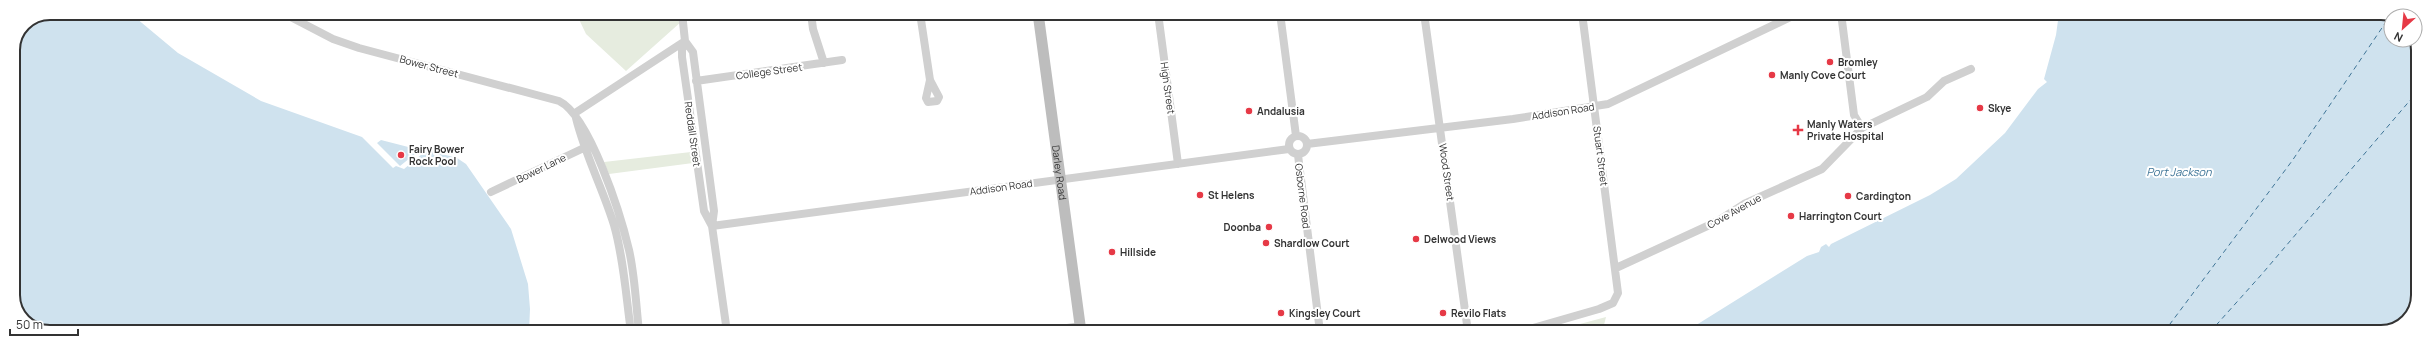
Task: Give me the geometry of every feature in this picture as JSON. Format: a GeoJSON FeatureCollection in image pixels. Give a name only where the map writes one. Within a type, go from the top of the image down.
{"type":"FeatureCollection","features":[{"type":"Feature","properties":{"kind":"street","name":"Bower Street"},"geometry":{"type":"LineString","coordinates":[[296,20],[333,39],[352,46],[559,101],[568,105],[575,113]]}},
{"type":"Feature","properties":{"kind":"street","name":"Reddall Street"},"geometry":{"type":"LineString","coordinates":[[683,20],[685,40],[682,50],[682,57],[704,211],[712,226]]}},
{"type":"Feature","properties":{"kind":"street"},"geometry":{"type":"LineString","coordinates":[[812,20],[813,29],[824,63]]}},
{"type":"Feature","properties":{"kind":"street"},"geometry":{"type":"LineString","coordinates":[[921,20],[930,80]]}},
{"type":"Feature","properties":{"kind":"street","name":"Darley Road"},"geometry":{"type":"LineString","coordinates":[[1039,20],[1080,325]]}},
{"type":"Feature","properties":{"kind":"street","name":"High Street"},"geometry":{"type":"LineString","coordinates":[[1159,20],[1178,164]]}},
{"type":"Feature","properties":{"kind":"street"},"geometry":{"type":"LineString","coordinates":[[1281,20],[1296,136]]}},
{"type":"Feature","properties":{"kind":"street","name":"Wood Street"},"geometry":{"type":"LineString","coordinates":[[1425,20],[1467,325]]}},
{"type":"Feature","properties":{"kind":"street","name":"Stuart Street"},"geometry":{"type":"LineString","coordinates":[[1543,325],[1599,309],[1613,303],[1617,299],[1618,288],[1616,268],[1583,20]]}},
{"type":"Feature","properties":{"kind":"street","name":"Addison Road"},"geometry":{"type":"LineString","coordinates":[[1307,144],[1441,128],[1608,104],[1784,20]]}},
{"type":"Feature","properties":{"kind":"street"},"geometry":{"type":"LineString","coordinates":[[1842,20],[1854,115],[1862,128],[1927,97],[1944,81],[1970,69]]}},
{"type":"Feature","properties":{"kind":"street"},"geometry":{"type":"LineString","coordinates":[[638,325],[629,252],[623,227],[575,113],[685,40]]}},
{"type":"Feature","properties":{"kind":"street","name":"Reddall Street"},"geometry":{"type":"LineString","coordinates":[[685,40],[693,52],[714,211],[712,226],[726,325]]}},
{"type":"Feature","properties":{"kind":"street","name":"College Street"},"geometry":{"type":"LineString","coordinates":[[696,81],[842,60]]}},
{"type":"Feature","properties":{"kind":"street","name":"Cove Avenue"},"geometry":{"type":"LineString","coordinates":[[1616,268],[1716,222],[1744,204],[1822,169],[1862,128]]}},
{"type":"Feature","properties":{"kind":"street"},"geometry":{"type":"LineString","coordinates":[[1296,136],[1304,139],[1307,144],[1305,152],[1298,155],[1289,149],[1290,141],[1296,136]]}},
{"type":"Feature","properties":{"kind":"street"},"geometry":{"type":"LineString","coordinates":[[588,146],[614,225],[620,252],[630,325]]}},
{"type":"Feature","properties":{"kind":"street","name":"Bower Lane"},"geometry":{"type":"LineString","coordinates":[[491,192],[588,146]]}},
{"type":"Feature","properties":{"kind":"street","name":"Addison Road"},"geometry":{"type":"LineString","coordinates":[[712,226],[1289,149]]}},
{"type":"Feature","properties":{"kind":"street","name":"Osborne Road"},"geometry":{"type":"LineString","coordinates":[[1298,155],[1319,325]]}},
{"type":"Feature","properties":{"kind":"shaded area"},"geometry":{"type":"Polygon","coordinates":[[[579,20],[683,20],[626,71],[586,34],[579,20]]]}},
{"type":"Feature","properties":{"kind":"shaded area"},"geometry":{"type":"Polygon","coordinates":[[[691,152],[693,163],[609,174],[604,162],[691,152]]]}},
{"type":"Feature","properties":{"kind":"shaded area"},"geometry":{"type":"Polygon","coordinates":[[[1606,317],[1604,325],[1580,324],[1606,317]]]}},
{"type":"Feature","properties":{"kind":"water"},"geometry":{"type":"Polygon","coordinates":[[[50,20],[138,20],[178,53],[261,101],[362,137],[393,168],[396,166],[404,169],[427,150],[457,158],[466,164],[511,229],[528,284],[530,309],[529,325],[47,325],[37,322],[25,311],[22,306],[20,296],[20,50],[22,39],[34,25],[39,22],[50,20]]]}},
{"type":"Feature","properties":{"kind":"water","name":"Port Jackson"},"geometry":{"type":"Polygon","coordinates":[[[2058,20],[2383,20],[2383,48],[2411,49],[2411,298],[2407,310],[2396,321],[2384,325],[1696,325],[1807,256],[1819,252],[1821,247],[1826,244],[1829,247],[1831,244],[1930,195],[1956,179],[2005,133],[2038,89],[2047,82],[2044,79],[2056,35],[2058,20]]]}},
{"type":"Feature","properties":{"kind":"water","name":"Fairy Bower Rock Pool"},"geometry":{"type":"Polygon","coordinates":[[[381,140],[420,150],[400,166],[377,143],[381,140]]]}},
{"type":"Feature","properties":{"kind":"ferry route"},"geometry":{"type":"LineString","coordinates":[[2169,325],[2292,161],[2383,26]]}},
{"type":"Feature","properties":{"kind":"ferry route"},"geometry":{"type":"LineString","coordinates":[[2216,325],[2262,274],[2411,99]]}},
{"type":"Feature","properties":{"kind":"place","name":"Bromley"},"geometry":{"type":"Point","coordinates":[1830,62]}},
{"type":"Feature","properties":{"kind":"place","name":"Manly Cove Court"},"geometry":{"type":"Point","coordinates":[1772,75]}},
{"type":"Feature","properties":{"kind":"place","name":"Skye"},"geometry":{"type":"Point","coordinates":[1980,108]}},
{"type":"Feature","properties":{"kind":"place","name":"Andalusia"},"geometry":{"type":"Point","coordinates":[1249,111]}},
{"type":"Feature","properties":{"kind":"place","name":"Manly Waters Private Hospital"},"geometry":{"type":"Point","coordinates":[1798,130]}},
{"type":"Feature","properties":{"kind":"place","name":"Fairy Bower Rock Pool"},"geometry":{"type":"Point","coordinates":[401,155]}},
{"type":"Feature","properties":{"kind":"place","name":"St Helens"},"geometry":{"type":"Point","coordinates":[1200,195]}},
{"type":"Feature","properties":{"kind":"place","name":"Cardington"},"geometry":{"type":"Point","coordinates":[1848,196]}},
{"type":"Feature","properties":{"kind":"place","name":"Harrington Court"},"geometry":{"type":"Point","coordinates":[1791,216]}},
{"type":"Feature","properties":{"kind":"place","name":"Doonba"},"geometry":{"type":"Point","coordinates":[1269,227]}},
{"type":"Feature","properties":{"kind":"place","name":"Delwood Views"},"geometry":{"type":"Point","coordinates":[1416,239]}},
{"type":"Feature","properties":{"kind":"place","name":"Shardlow Court"},"geometry":{"type":"Point","coordinates":[1266,243]}},
{"type":"Feature","properties":{"kind":"place","name":"Hillside"},"geometry":{"type":"Point","coordinates":[1112,252]}},
{"type":"Feature","properties":{"kind":"place","name":"Kingsley Court"},"geometry":{"type":"Point","coordinates":[1281,313]}},
{"type":"Feature","properties":{"kind":"place","name":"Revilo Flats"},"geometry":{"type":"Point","coordinates":[1443,313]}}]}
